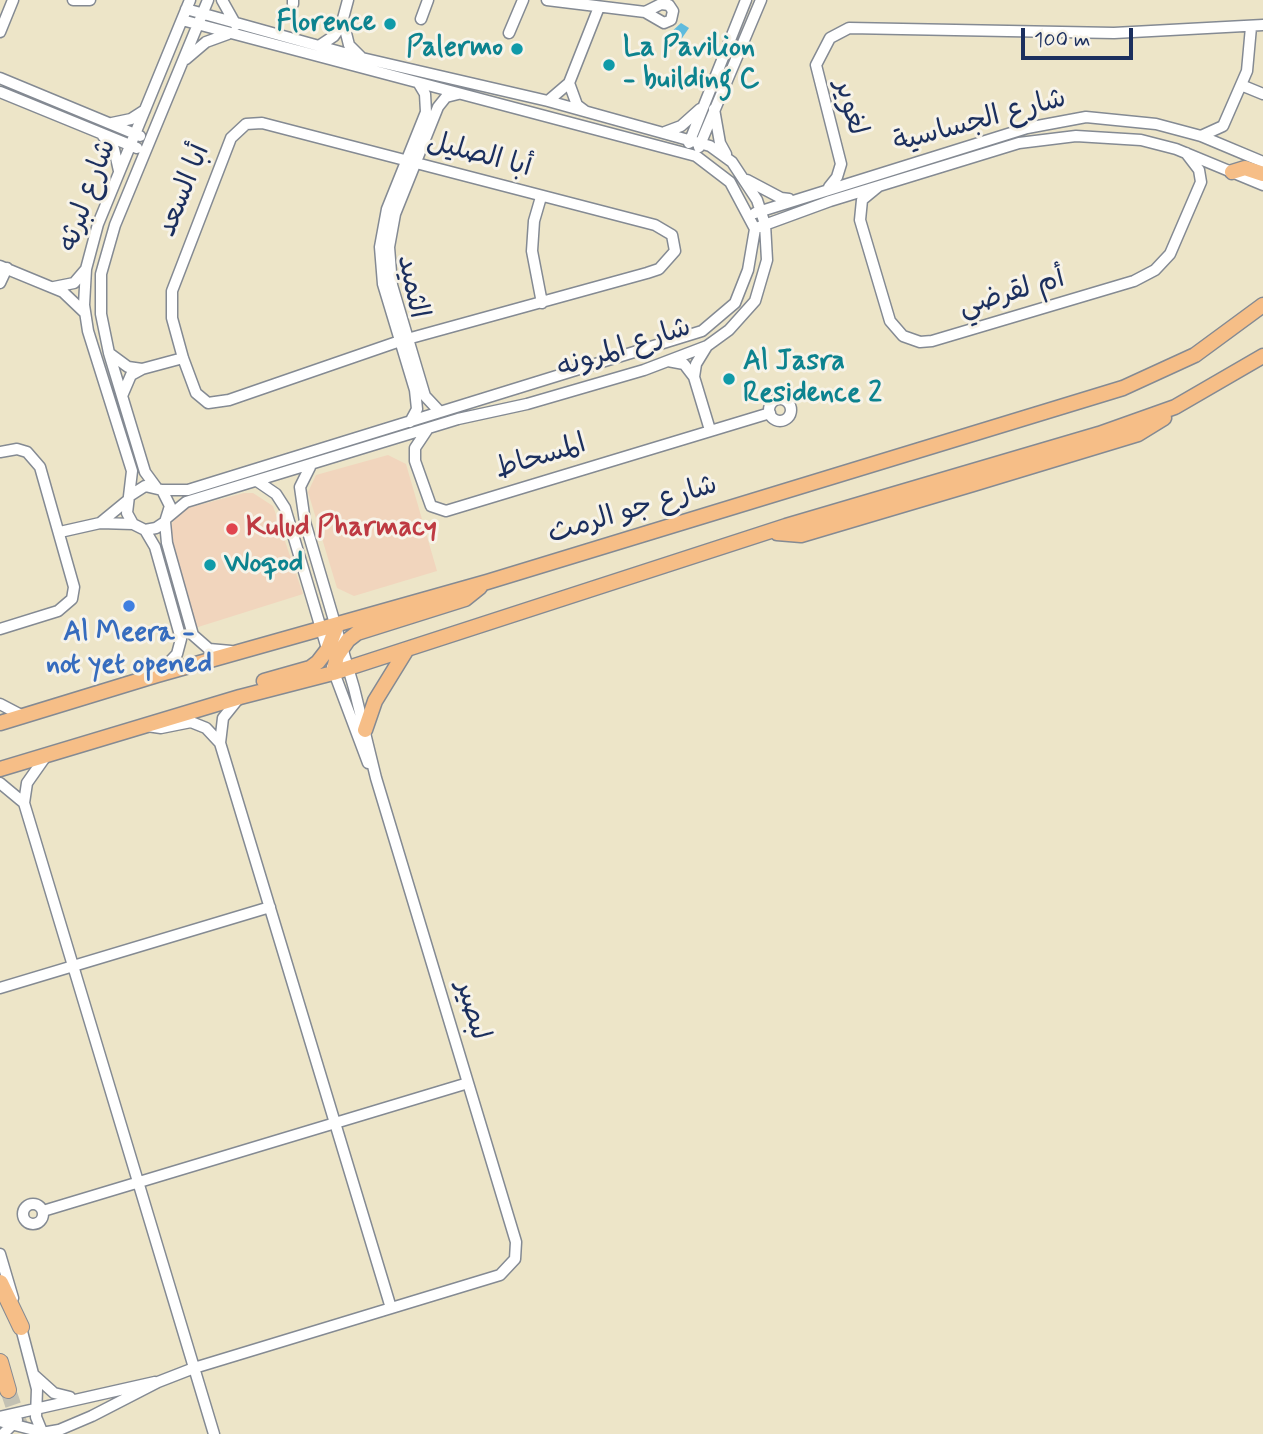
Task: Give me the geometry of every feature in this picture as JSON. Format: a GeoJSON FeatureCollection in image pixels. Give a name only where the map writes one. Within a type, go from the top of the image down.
{"type":"FeatureCollection","features":[{"type":"Feature","properties":{"kind":"highway"},"geometry":{"type":"LineString","coordinates":[[0,1283],[21,1327]]}},
{"type":"Feature","properties":{"kind":"highway"},"geometry":{"type":"LineString","coordinates":[[0,1362],[8,1390]]}},
{"type":"Feature","properties":{"kind":"main road"},"geometry":{"type":"LineString","coordinates":[[1228,171],[1245,168],[1263,174]]}},
{"type":"Feature","properties":{"kind":"main road","name":"شارع جو الرمث"},"geometry":{"type":"LineString","coordinates":[[2,725],[23,716],[157,675],[245,653],[487,582],[1123,388],[1195,355],[1263,305]]}},
{"type":"Feature","properties":{"kind":"main road"},"geometry":{"type":"LineString","coordinates":[[0,769],[240,697],[333,673],[768,533],[1099,434],[1194,398],[1263,356]]}},
{"type":"Feature","properties":{"kind":"main road"},"geometry":{"type":"LineString","coordinates":[[145,726],[172,709],[310,668],[357,634],[465,599],[487,582]]}},
{"type":"Feature","properties":{"kind":"main road"},"geometry":{"type":"LineString","coordinates":[[330,627],[335,649],[333,673]]}},
{"type":"Feature","properties":{"kind":"main road"},"geometry":{"type":"LineString","coordinates":[[365,730],[375,701],[407,649]]}},
{"type":"Feature","properties":{"kind":"street"},"geometry":{"type":"LineString","coordinates":[[0,32],[13,0]]}},
{"type":"Feature","properties":{"kind":"street"},"geometry":{"type":"LineString","coordinates":[[73,0],[90,0]]}},
{"type":"Feature","properties":{"kind":"street","name":"شارع لبرثه"},"geometry":{"type":"LineString","coordinates":[[159,489],[145,472],[121,398],[101,314],[101,274],[106,248],[208,0]]}},
{"type":"Feature","properties":{"kind":"street"},"geometry":{"type":"LineString","coordinates":[[222,0],[236,25]]}},
{"type":"Feature","properties":{"kind":"street"},"geometry":{"type":"LineString","coordinates":[[319,46],[334,36],[343,20],[348,0]]}},
{"type":"Feature","properties":{"kind":"street"},"geometry":{"type":"LineString","coordinates":[[421,19],[428,0]]}},
{"type":"Feature","properties":{"kind":"street"},"geometry":{"type":"LineString","coordinates":[[509,33],[523,0]]}},
{"type":"Feature","properties":{"kind":"street"},"geometry":{"type":"LineString","coordinates":[[547,0],[645,12]]}},
{"type":"Feature","properties":{"kind":"street"},"geometry":{"type":"LineString","coordinates":[[691,154],[746,0]]}},
{"type":"Feature","properties":{"kind":"street"},"geometry":{"type":"LineString","coordinates":[[659,133],[681,126],[709,106],[761,0]]}},
{"type":"Feature","properties":{"kind":"street"},"geometry":{"type":"LineString","coordinates":[[548,101],[569,82],[599,7]]}},
{"type":"Feature","properties":{"kind":"street","name":"شارع لبرثه"},"geometry":{"type":"LineString","coordinates":[[129,497],[132,471],[85,314],[86,269],[91,247],[119,172],[186,10]]}},
{"type":"Feature","properties":{"kind":"street","name":"شارع المرونه"},"geometry":{"type":"LineString","coordinates":[[186,10],[228,34],[691,154],[730,182],[755,213]]}},
{"type":"Feature","properties":{"kind":"street","name":"شارع المرونه"},"geometry":{"type":"LineString","coordinates":[[167,520],[186,502],[310,467],[458,419],[527,404],[707,346],[729,330],[755,300],[766,270],[767,251],[744,178],[732,162],[696,141],[548,101],[362,58],[236,25],[200,19]]}},
{"type":"Feature","properties":{"kind":"street"},"geometry":{"type":"LineString","coordinates":[[343,20],[349,46],[362,58]]}},
{"type":"Feature","properties":{"kind":"street","name":"لغوير"},"geometry":{"type":"LineString","coordinates":[[829,187],[840,172],[840,156],[816,65],[830,38],[849,28],[1114,33],[1263,25]]}},
{"type":"Feature","properties":{"kind":"street"},"geometry":{"type":"LineString","coordinates":[[1200,136],[1223,126],[1241,85],[1251,53],[1251,27]]}},
{"type":"Feature","properties":{"kind":"street"},"geometry":{"type":"LineString","coordinates":[[182,64],[199,47],[228,34]]}},
{"type":"Feature","properties":{"kind":"street"},"geometry":{"type":"LineString","coordinates":[[0,78],[102,127],[147,145]]}},
{"type":"Feature","properties":{"kind":"street"},"geometry":{"type":"LineString","coordinates":[[569,82],[577,105],[585,111]]}},
{"type":"Feature","properties":{"kind":"street","name":"الثميد"},"geometry":{"type":"LineString","coordinates":[[409,162],[426,112],[425,94],[419,84]]}},
{"type":"Feature","properties":{"kind":"street"},"geometry":{"type":"LineString","coordinates":[[1241,85],[1263,93]]}},
{"type":"Feature","properties":{"kind":"street"},"geometry":{"type":"LineString","coordinates":[[0,92],[102,127],[133,119],[147,108]]}},
{"type":"Feature","properties":{"kind":"street","name":"الثميد"},"geometry":{"type":"LineString","coordinates":[[440,412],[425,396],[383,284],[380,247],[384,219],[409,162],[438,107],[446,97],[458,94]]}},
{"type":"Feature","properties":{"kind":"street"},"geometry":{"type":"LineString","coordinates":[[709,106],[720,143],[732,162]]}},
{"type":"Feature","properties":{"kind":"street","name":"شارع الجساسية"},"geometry":{"type":"LineString","coordinates":[[755,213],[829,187],[1027,128],[1066,119],[1130,120],[1200,136],[1263,162]]}},
{"type":"Feature","properties":{"kind":"street","name":"أبا السعد"},"geometry":{"type":"LineString","coordinates":[[404,340],[215,403],[208,403],[196,393],[183,358],[171,304],[175,280],[228,145],[238,130],[246,124],[262,123],[409,162]]}},
{"type":"Feature","properties":{"kind":"street"},"geometry":{"type":"LineString","coordinates":[[1223,126],[1231,144],[1241,153]]}},
{"type":"Feature","properties":{"kind":"street"},"geometry":{"type":"LineString","coordinates":[[102,127],[114,149],[119,172]]}},
{"type":"Feature","properties":{"kind":"street","name":"شارع الجساسية"},"geometry":{"type":"LineString","coordinates":[[760,226],[831,201],[1019,143],[1076,136],[1128,138],[1186,153],[1263,185]]}},
{"type":"Feature","properties":{"kind":"street"},"geometry":{"type":"LineString","coordinates":[[1186,153],[1199,170],[1201,182],[1228,171]]}},
{"type":"Feature","properties":{"kind":"street","name":"لغوير"},"geometry":{"type":"LineString","coordinates":[[840,156],[852,169],[870,175]]}},
{"type":"Feature","properties":{"kind":"street","name":"أبا الصليل"},"geometry":{"type":"LineString","coordinates":[[404,340],[659,269],[675,251],[676,243],[672,235],[656,225],[409,162]]}},
{"type":"Feature","properties":{"kind":"street"},"geometry":{"type":"LineString","coordinates":[[744,178],[781,198],[792,199]]}},
{"type":"Feature","properties":{"kind":"street","name":"أم لقرضي"},"geometry":{"type":"LineString","coordinates":[[860,220],[890,321],[903,336],[920,342],[1147,276],[1170,254],[1201,182]]}},
{"type":"Feature","properties":{"kind":"street"},"geometry":{"type":"LineString","coordinates":[[860,220],[862,200],[878,186]]}},
{"type":"Feature","properties":{"kind":"street","name":"أبا الصليل"},"geometry":{"type":"LineString","coordinates":[[541,197],[534,221],[532,251],[542,303]]}},
{"type":"Feature","properties":{"kind":"street"},"geometry":{"type":"LineString","coordinates":[[831,201],[851,207],[860,220]]}},
{"type":"Feature","properties":{"kind":"street"},"geometry":{"type":"LineString","coordinates":[[767,251],[771,236],[788,217]]}},
{"type":"Feature","properties":{"kind":"street","name":"شارع المرونه"},"geometry":{"type":"LineString","coordinates":[[159,489],[188,490],[702,331],[735,303],[748,270],[760,226]]}},
{"type":"Feature","properties":{"kind":"street"},"geometry":{"type":"LineString","coordinates":[[0,283],[3,267],[54,287],[70,297],[85,314]]}},
{"type":"Feature","properties":{"kind":"street"},"geometry":{"type":"LineString","coordinates":[[54,287],[74,283],[86,269]]}},
{"type":"Feature","properties":{"kind":"street","name":"الثميد"},"geometry":{"type":"LineString","coordinates":[[404,340],[416,397],[416,411],[410,422]]}},
{"type":"Feature","properties":{"kind":"street"},"geometry":{"type":"LineString","coordinates":[[707,346],[696,364],[694,377],[710,430]]}},
{"type":"Feature","properties":{"kind":"street"},"geometry":{"type":"LineString","coordinates":[[109,353],[128,367],[142,369]]}},
{"type":"Feature","properties":{"kind":"street"},"geometry":{"type":"LineString","coordinates":[[121,398],[130,377],[142,369],[183,358]]}},
{"type":"Feature","properties":{"kind":"street"},"geometry":{"type":"LineString","coordinates":[[664,361],[681,363],[694,377]]}},
{"type":"Feature","properties":{"kind":"street","name":"المسحاط"},"geometry":{"type":"LineString","coordinates":[[415,461],[431,506],[446,511],[770,412]]}},
{"type":"Feature","properties":{"kind":"street"},"geometry":{"type":"LineString","coordinates":[[415,461],[415,447],[427,430]]}},
{"type":"Feature","properties":{"kind":"street"},"geometry":{"type":"LineString","coordinates":[[383,444],[401,445],[415,461]]}},
{"type":"Feature","properties":{"kind":"street"},"geometry":{"type":"LineString","coordinates":[[0,452],[17,449],[35,458],[74,580],[72,599],[58,611],[0,629]]}},
{"type":"Feature","properties":{"kind":"street"},"geometry":{"type":"LineString","coordinates":[[310,467],[300,487],[300,497],[330,627]]}},
{"type":"Feature","properties":{"kind":"street"},"geometry":{"type":"LineString","coordinates":[[257,481],[276,494],[285,508],[330,627]]}},
{"type":"Feature","properties":{"kind":"street"},"geometry":{"type":"LineString","coordinates":[[100,523],[145,486],[159,489],[169,500],[167,543],[193,635],[209,649],[245,653]]}},
{"type":"Feature","properties":{"kind":"street"},"geometry":{"type":"LineString","coordinates":[[129,497],[127,513],[133,524]]}},
{"type":"Feature","properties":{"kind":"street"},"geometry":{"type":"LineString","coordinates":[[145,530],[156,528],[167,520]]}},
{"type":"Feature","properties":{"kind":"street"},"geometry":{"type":"LineString","coordinates":[[60,532],[100,523],[133,524],[145,530],[155,547],[181,639],[177,654],[157,675]]}},
{"type":"Feature","properties":{"kind":"street","name":"لبصير"},"geometry":{"type":"LineString","coordinates":[[335,649],[348,667],[376,778],[516,1242],[515,1259],[500,1275],[391,1308]]}},
{"type":"Feature","properties":{"kind":"street","name":"لبصير"},"geometry":{"type":"LineString","coordinates":[[333,673],[362,750],[376,778]]}},
{"type":"Feature","properties":{"kind":"street"},"geometry":{"type":"LineString","coordinates":[[0,1419],[40,1433],[79,1422],[158,1382],[194,1368],[391,1308],[220,743],[223,719],[240,697]]}},
{"type":"Feature","properties":{"kind":"street"},"geometry":{"type":"LineString","coordinates":[[0,704],[23,716]]}},
{"type":"Feature","properties":{"kind":"street"},"geometry":{"type":"LineString","coordinates":[[145,726],[161,729],[191,722],[206,728],[220,743]]}},
{"type":"Feature","properties":{"kind":"street"},"geometry":{"type":"LineString","coordinates":[[46,756],[27,783],[24,803],[214,1434]]}},
{"type":"Feature","properties":{"kind":"street"},"geometry":{"type":"LineString","coordinates":[[0,783],[24,803]]}},
{"type":"Feature","properties":{"kind":"street"},"geometry":{"type":"LineString","coordinates":[[0,988],[270,907]]}},
{"type":"Feature","properties":{"kind":"street"},"geometry":{"type":"LineString","coordinates":[[43,1211],[468,1083]]}},
{"type":"Feature","properties":{"kind":"street"},"geometry":{"type":"LineString","coordinates":[[0,1254],[33,1373],[36,1420],[40,1433]]}},
{"type":"Feature","properties":{"kind":"street"},"geometry":{"type":"LineString","coordinates":[[33,1373],[54,1393],[76,1397]]}},
{"type":"Feature","properties":{"kind":"street"},"geometry":{"type":"LineString","coordinates":[[0,1419],[76,1397],[158,1382]]}},
{"type":"Feature","properties":{"kind":"street"},"geometry":{"type":"LineString","coordinates":[[3,1434],[37,1408]]}},
{"type":"Feature","properties":{"kind":"street"},"geometry":{"type":"LineString","coordinates":[[64,1434],[79,1422]]}},
{"type":"Feature","properties":{"kind":"shaded area"},"geometry":{"type":"Polygon","coordinates":[[[388,455],[406,464],[437,571],[354,596],[337,588],[308,492],[316,475],[388,455]]]}},
{"type":"Feature","properties":{"kind":"shaded area"},"geometry":{"type":"Polygon","coordinates":[[[253,493],[273,506],[303,594],[195,628],[169,541],[172,523],[184,509],[253,493]]]}},
{"type":"Feature","properties":{"kind":"water"},"geometry":{"type":"Polygon","coordinates":[[[681,23],[689,28],[680,41],[672,46],[668,35],[681,23]]]}},
{"type":"Feature","properties":{"kind":"tunnel"},"geometry":{"type":"LineString","coordinates":[[8,1390],[23,1434]]}},
{"type":"Feature","properties":{"kind":"place","name":"Florence"},"geometry":{"type":"Point","coordinates":[390,24]}},
{"type":"Feature","properties":{"kind":"place","name":"Palermo"},"geometry":{"type":"Point","coordinates":[517,49]}},
{"type":"Feature","properties":{"kind":"place","name":"La Pavilion - building C"},"geometry":{"type":"Point","coordinates":[609,65]}},
{"type":"Feature","properties":{"kind":"place","name":"Al Jasra Residence 2"},"geometry":{"type":"Point","coordinates":[729,379]}},
{"type":"Feature","properties":{"kind":"place","name":"Kulud Pharmacy"},"geometry":{"type":"Point","coordinates":[232,529]}},
{"type":"Feature","properties":{"kind":"place","name":"Woqod"},"geometry":{"type":"Point","coordinates":[210,565]}},
{"type":"Feature","properties":{"kind":"place","name":"Al Meera - not yet opened"},"geometry":{"type":"Point","coordinates":[129,606]}}]}
